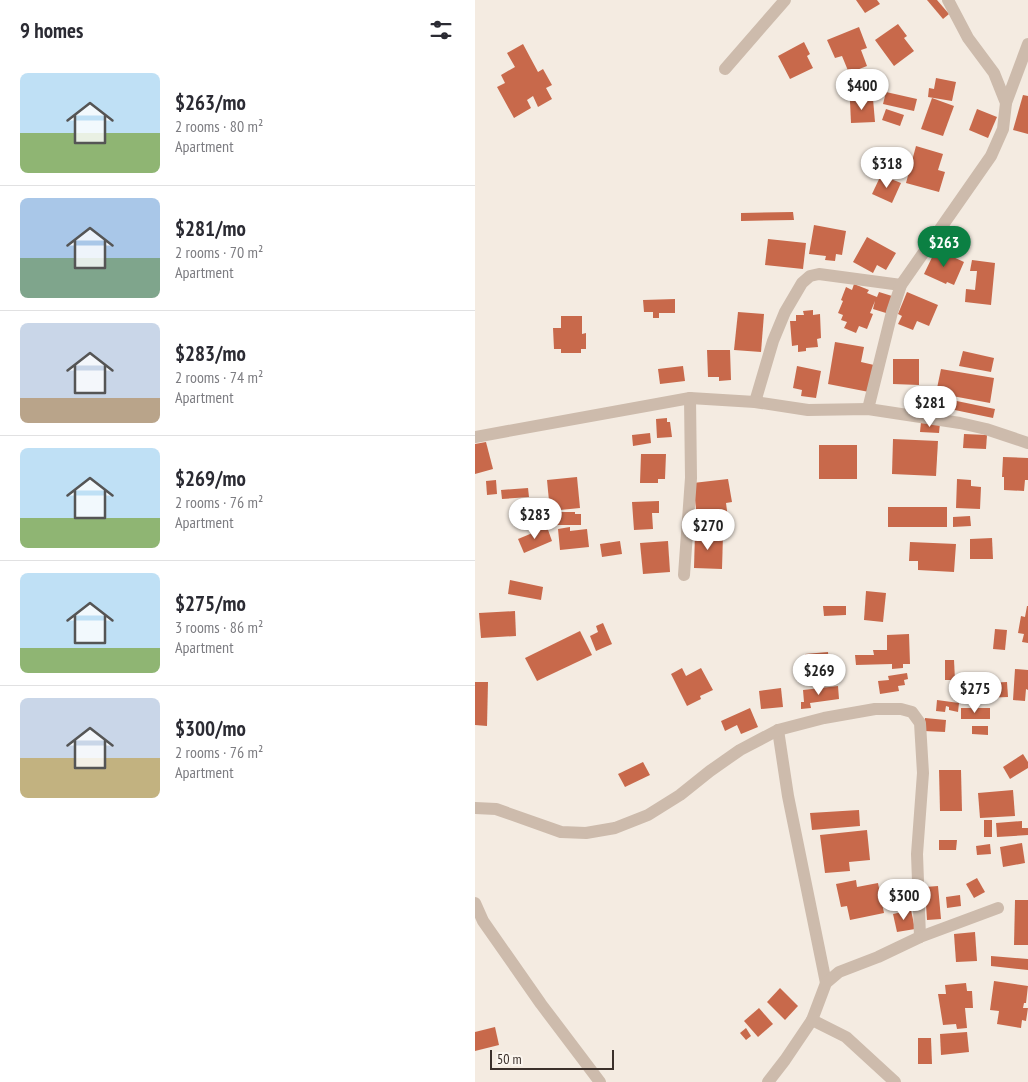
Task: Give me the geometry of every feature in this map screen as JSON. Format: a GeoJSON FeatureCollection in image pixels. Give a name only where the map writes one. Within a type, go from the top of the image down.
{"type":"FeatureCollection","features":[{"type":"Feature","properties":{"kind":"street"},"geometry":{"type":"LineString","coordinates":[[725,69],[785,0]]}},
{"type":"Feature","properties":{"kind":"street"},"geometry":{"type":"LineString","coordinates":[[948,0],[968,38],[993,74],[1006,103]]}},
{"type":"Feature","properties":{"kind":"street"},"geometry":{"type":"LineString","coordinates":[[868,409],[891,312],[901,285],[991,156],[1003,130],[1006,103],[1028,44]]}},
{"type":"Feature","properties":{"kind":"street"},"geometry":{"type":"LineString","coordinates":[[755,402],[773,341],[785,312],[802,283],[810,276],[819,274],[901,285]]}},
{"type":"Feature","properties":{"kind":"street"},"geometry":{"type":"LineString","coordinates":[[684,575],[691,478],[690,398]]}},
{"type":"Feature","properties":{"kind":"street"},"geometry":{"type":"LineString","coordinates":[[475,437],[690,398],[755,402],[808,410],[868,409],[959,423],[986,429],[1028,443]]}},
{"type":"Feature","properties":{"kind":"street"},"geometry":{"type":"LineString","coordinates":[[475,808],[496,809],[561,832],[586,833],[615,828],[648,815],[681,795],[709,771],[740,750],[778,730],[824,718],[875,710],[901,709],[912,712],[919,724],[923,772],[917,854],[919,937]]}},
{"type":"Feature","properties":{"kind":"street"},"geometry":{"type":"LineString","coordinates":[[778,730],[790,805],[826,983]]}},
{"type":"Feature","properties":{"kind":"street"},"geometry":{"type":"LineString","coordinates":[[475,903],[483,921],[535,996],[600,1082]]}},
{"type":"Feature","properties":{"kind":"street"},"geometry":{"type":"LineString","coordinates":[[768,1082],[812,1020],[826,983],[839,972],[878,957],[919,937],[998,908]]}},
{"type":"Feature","properties":{"kind":"street"},"geometry":{"type":"LineString","coordinates":[[812,1020],[846,1037],[895,1082]]}},
{"type":"Feature","properties":{"kind":"building"},"geometry":{"type":"Polygon","coordinates":[[[856,0],[877,0],[880,4],[865,13],[856,0]]]}},
{"type":"Feature","properties":{"kind":"building"},"geometry":{"type":"Polygon","coordinates":[[[927,0],[937,0],[949,14],[943,19],[927,0]]]}},
{"type":"Feature","properties":{"kind":"building"},"geometry":{"type":"Polygon","coordinates":[[[898,24],[907,36],[904,38],[914,51],[894,66],[875,40],[898,24]]]}},
{"type":"Feature","properties":{"kind":"building"},"geometry":{"type":"Polygon","coordinates":[[[859,27],[867,48],[861,50],[867,66],[849,73],[842,56],[835,58],[827,40],[859,27]]]}},
{"type":"Feature","properties":{"kind":"building"},"geometry":{"type":"Polygon","coordinates":[[[804,42],[810,54],[807,56],[813,68],[790,79],[778,56],[804,42]]]}},
{"type":"Feature","properties":{"kind":"building"},"geometry":{"type":"Polygon","coordinates":[[[523,44],[538,72],[543,69],[552,85],[546,88],[552,99],[538,107],[533,96],[527,100],[531,108],[514,118],[497,87],[505,83],[501,75],[515,67],[507,53],[523,44]]]}},
{"type":"Feature","properties":{"kind":"building"},"geometry":{"type":"Polygon","coordinates":[[[936,78],[956,82],[952,101],[928,97],[929,88],[934,89],[936,78]]]}},
{"type":"Feature","properties":{"kind":"building"},"geometry":{"type":"Polygon","coordinates":[[[886,92],[917,99],[914,111],[883,104],[886,92]]]}},
{"type":"Feature","properties":{"kind":"building"},"geometry":{"type":"Polygon","coordinates":[[[1023,95],[1028,96],[1028,134],[1013,130],[1023,95]]]}},
{"type":"Feature","properties":{"kind":"building"},"geometry":{"type":"Polygon","coordinates":[[[932,98],[954,106],[943,136],[921,129],[932,98]]]}},
{"type":"Feature","properties":{"kind":"building"},"geometry":{"type":"Polygon","coordinates":[[[873,99],[875,122],[851,123],[850,101],[873,99]]]}},
{"type":"Feature","properties":{"kind":"building"},"geometry":{"type":"Polygon","coordinates":[[[886,109],[904,115],[900,126],[882,120],[886,109]]]}},
{"type":"Feature","properties":{"kind":"building"},"geometry":{"type":"Polygon","coordinates":[[[977,109],[997,117],[988,138],[969,130],[977,109]]]}},
{"type":"Feature","properties":{"kind":"building"},"geometry":{"type":"Polygon","coordinates":[[[916,146],[943,154],[938,170],[945,172],[939,192],[906,183],[916,146]]]}},
{"type":"Feature","properties":{"kind":"building"},"geometry":{"type":"Polygon","coordinates":[[[881,175],[901,183],[892,203],[872,194],[881,175]]]}},
{"type":"Feature","properties":{"kind":"building"},"geometry":{"type":"Polygon","coordinates":[[[793,212],[794,220],[741,221],[741,213],[793,212]]]}},
{"type":"Feature","properties":{"kind":"building"},"geometry":{"type":"Polygon","coordinates":[[[814,225],[846,231],[842,255],[836,254],[835,261],[825,260],[826,256],[809,254],[814,225]]]}},
{"type":"Feature","properties":{"kind":"building"},"geometry":{"type":"Polygon","coordinates":[[[867,237],[896,253],[886,270],[877,265],[873,273],[853,262],[867,237]]]}},
{"type":"Feature","properties":{"kind":"building"},"geometry":{"type":"Polygon","coordinates":[[[768,239],[806,243],[803,269],[765,265],[768,239]]]}},
{"type":"Feature","properties":{"kind":"building"},"geometry":{"type":"Polygon","coordinates":[[[936,249],[964,262],[954,285],[947,282],[946,284],[924,274],[936,249]]]}},
{"type":"Feature","properties":{"kind":"building"},"geometry":{"type":"Polygon","coordinates":[[[972,260],[995,263],[991,305],[965,302],[966,289],[975,290],[977,271],[970,271],[972,260]]]}},
{"type":"Feature","properties":{"kind":"building"},"geometry":{"type":"Polygon","coordinates":[[[854,284],[869,290],[867,293],[877,297],[879,292],[892,296],[886,313],[873,309],[875,301],[870,313],[873,314],[867,329],[859,326],[856,333],[844,328],[847,322],[841,320],[843,315],[838,313],[846,287],[852,290],[854,284]]]}},
{"type":"Feature","properties":{"kind":"building"},"geometry":{"type":"Polygon","coordinates":[[[907,292],[938,305],[929,326],[917,321],[913,330],[898,324],[902,316],[898,314],[907,292]]]}},
{"type":"Feature","properties":{"kind":"building"},"geometry":{"type":"Polygon","coordinates":[[[675,299],[675,313],[659,313],[659,318],[653,318],[653,312],[644,312],[643,300],[675,299]]]}},
{"type":"Feature","properties":{"kind":"building"},"geometry":{"type":"Polygon","coordinates":[[[813,310],[813,315],[820,314],[821,338],[817,339],[818,347],[806,348],[806,351],[798,352],[798,345],[792,346],[790,321],[796,321],[796,315],[804,315],[803,311],[813,310]]]}},
{"type":"Feature","properties":{"kind":"building"},"geometry":{"type":"Polygon","coordinates":[[[738,312],[764,314],[761,352],[734,350],[738,312]]]}},
{"type":"Feature","properties":{"kind":"building"},"geometry":{"type":"Polygon","coordinates":[[[561,316],[582,316],[582,334],[586,333],[586,349],[581,349],[581,353],[561,353],[561,349],[554,349],[553,328],[561,328],[561,316]]]}},
{"type":"Feature","properties":{"kind":"building"},"geometry":{"type":"Polygon","coordinates":[[[835,342],[864,347],[861,362],[874,365],[869,392],[828,384],[835,342]]]}},
{"type":"Feature","properties":{"kind":"building"},"geometry":{"type":"Polygon","coordinates":[[[707,350],[730,350],[731,380],[719,381],[719,377],[708,377],[707,350]]]}},
{"type":"Feature","properties":{"kind":"building"},"geometry":{"type":"Polygon","coordinates":[[[963,351],[994,358],[991,372],[959,366],[963,351]]]}},
{"type":"Feature","properties":{"kind":"building"},"geometry":{"type":"Polygon","coordinates":[[[893,359],[919,359],[919,385],[893,384],[893,359]]]}},
{"type":"Feature","properties":{"kind":"building"},"geometry":{"type":"Polygon","coordinates":[[[683,366],[685,381],[660,384],[658,369],[683,366]]]}},
{"type":"Feature","properties":{"kind":"building"},"geometry":{"type":"Polygon","coordinates":[[[797,366],[821,371],[816,398],[801,396],[802,390],[793,388],[797,366]]]}},
{"type":"Feature","properties":{"kind":"building"},"geometry":{"type":"Polygon","coordinates":[[[941,369],[994,378],[990,403],[936,393],[941,369]]]}},
{"type":"Feature","properties":{"kind":"building"},"geometry":{"type":"Polygon","coordinates":[[[952,400],[995,409],[993,418],[950,409],[952,400]]]}},
{"type":"Feature","properties":{"kind":"building"},"geometry":{"type":"Polygon","coordinates":[[[667,418],[667,422],[670,422],[672,437],[657,438],[656,419],[667,418]]]}},
{"type":"Feature","properties":{"kind":"building"},"geometry":{"type":"Polygon","coordinates":[[[921,422],[940,423],[939,433],[920,432],[921,422]]]}},
{"type":"Feature","properties":{"kind":"building"},"geometry":{"type":"Polygon","coordinates":[[[650,433],[651,443],[633,446],[632,435],[650,433]]]}},
{"type":"Feature","properties":{"kind":"building"},"geometry":{"type":"Polygon","coordinates":[[[964,434],[987,435],[986,449],[963,448],[964,434]]]}},
{"type":"Feature","properties":{"kind":"building"},"geometry":{"type":"Polygon","coordinates":[[[893,439],[938,441],[936,476],[892,474],[893,439]]]}},
{"type":"Feature","properties":{"kind":"building"},"geometry":{"type":"Polygon","coordinates":[[[486,442],[493,469],[475,474],[475,444],[486,442]]]}},
{"type":"Feature","properties":{"kind":"building"},"geometry":{"type":"Polygon","coordinates":[[[819,445],[857,445],[857,479],[819,479],[819,445]]]}},
{"type":"Feature","properties":{"kind":"building"},"geometry":{"type":"Polygon","coordinates":[[[641,454],[666,454],[665,479],[658,479],[658,483],[640,483],[641,454]]]}},
{"type":"Feature","properties":{"kind":"building"},"geometry":{"type":"Polygon","coordinates":[[[1003,457],[1028,458],[1028,480],[1025,480],[1024,491],[1004,490],[1004,477],[1002,477],[1003,457]]]}},
{"type":"Feature","properties":{"kind":"building"},"geometry":{"type":"Polygon","coordinates":[[[577,477],[580,508],[550,511],[547,480],[577,477]]]}},
{"type":"Feature","properties":{"kind":"building"},"geometry":{"type":"Polygon","coordinates":[[[728,479],[732,502],[726,503],[728,518],[704,521],[703,516],[697,517],[693,483],[728,479]]]}},
{"type":"Feature","properties":{"kind":"building"},"geometry":{"type":"Polygon","coordinates":[[[957,479],[971,480],[971,486],[981,487],[980,509],[956,508],[957,479]]]}},
{"type":"Feature","properties":{"kind":"building"},"geometry":{"type":"Polygon","coordinates":[[[496,480],[497,494],[487,495],[486,481],[496,480]]]}},
{"type":"Feature","properties":{"kind":"building"},"geometry":{"type":"Polygon","coordinates":[[[528,488],[529,497],[502,499],[501,490],[528,488]]]}},
{"type":"Feature","properties":{"kind":"building"},"geometry":{"type":"Polygon","coordinates":[[[659,501],[659,513],[652,513],[653,529],[634,530],[632,502],[659,501]]]}},
{"type":"Feature","properties":{"kind":"building"},"geometry":{"type":"Polygon","coordinates":[[[888,507],[947,507],[947,527],[888,527],[888,507]]]}},
{"type":"Feature","properties":{"kind":"building"},"geometry":{"type":"Polygon","coordinates":[[[554,512],[575,512],[575,514],[581,514],[581,525],[554,525],[554,512]]]}},
{"type":"Feature","properties":{"kind":"building"},"geometry":{"type":"Polygon","coordinates":[[[970,516],[971,526],[953,527],[953,517],[970,516]]]}},
{"type":"Feature","properties":{"kind":"building"},"geometry":{"type":"Polygon","coordinates":[[[547,527],[552,541],[524,553],[518,539],[547,527]]]}},
{"type":"Feature","properties":{"kind":"building"},"geometry":{"type":"Polygon","coordinates":[[[570,527],[570,531],[587,529],[589,547],[560,550],[558,529],[570,527]]]}},
{"type":"Feature","properties":{"kind":"building"},"geometry":{"type":"Polygon","coordinates":[[[695,533],[723,535],[722,569],[694,568],[695,533]]]}},
{"type":"Feature","properties":{"kind":"building"},"geometry":{"type":"Polygon","coordinates":[[[992,538],[993,559],[970,559],[970,539],[992,538]]]}},
{"type":"Feature","properties":{"kind":"building"},"geometry":{"type":"Polygon","coordinates":[[[620,541],[622,554],[602,557],[600,544],[620,541]]]}},
{"type":"Feature","properties":{"kind":"building"},"geometry":{"type":"Polygon","coordinates":[[[668,541],[670,572],[643,574],[640,543],[668,541]]]}},
{"type":"Feature","properties":{"kind":"building"},"geometry":{"type":"Polygon","coordinates":[[[910,542],[956,544],[954,572],[918,570],[918,561],[909,561],[910,542]]]}},
{"type":"Feature","properties":{"kind":"building"},"geometry":{"type":"Polygon","coordinates":[[[510,580],[543,587],[541,600],[508,594],[510,580]]]}},
{"type":"Feature","properties":{"kind":"building"},"geometry":{"type":"Polygon","coordinates":[[[866,591],[886,593],[883,622],[864,620],[866,591]]]}},
{"type":"Feature","properties":{"kind":"building"},"geometry":{"type":"Polygon","coordinates":[[[823,606],[846,606],[846,615],[824,616],[823,606]]]}},
{"type":"Feature","properties":{"kind":"building"},"geometry":{"type":"Polygon","coordinates":[[[1027,606],[1028,643],[1022,642],[1024,634],[1018,633],[1021,616],[1025,617],[1027,606]]]}},
{"type":"Feature","properties":{"kind":"building"},"geometry":{"type":"Polygon","coordinates":[[[515,611],[516,636],[481,638],[479,613],[515,611]]]}},
{"type":"Feature","properties":{"kind":"building"},"geometry":{"type":"Polygon","coordinates":[[[603,623],[612,644],[596,651],[590,636],[598,632],[596,626],[603,623]]]}},
{"type":"Feature","properties":{"kind":"building"},"geometry":{"type":"Polygon","coordinates":[[[995,629],[1007,630],[1005,650],[993,649],[995,629]]]}},
{"type":"Feature","properties":{"kind":"building"},"geometry":{"type":"Polygon","coordinates":[[[580,631],[592,655],[537,681],[525,658],[580,631]]]}},
{"type":"Feature","properties":{"kind":"building"},"geometry":{"type":"Polygon","coordinates":[[[909,634],[910,664],[903,664],[903,668],[892,669],[892,664],[856,665],[855,655],[874,655],[873,650],[887,650],[887,635],[909,634]]]}},
{"type":"Feature","properties":{"kind":"building"},"geometry":{"type":"Polygon","coordinates":[[[828,652],[829,666],[806,667],[805,654],[828,652]]]}},
{"type":"Feature","properties":{"kind":"building"},"geometry":{"type":"Polygon","coordinates":[[[945,660],[954,660],[955,680],[945,680],[945,660]]]}},
{"type":"Feature","properties":{"kind":"building"},"geometry":{"type":"Polygon","coordinates":[[[682,668],[686,676],[701,668],[713,690],[700,696],[701,699],[687,706],[671,674],[682,668]]]}},
{"type":"Feature","properties":{"kind":"building"},"geometry":{"type":"Polygon","coordinates":[[[1015,669],[1028,670],[1028,690],[1026,689],[1025,701],[1013,700],[1015,669]]]}},
{"type":"Feature","properties":{"kind":"building"},"geometry":{"type":"Polygon","coordinates":[[[837,671],[839,682],[813,685],[812,674],[837,671]]]}},
{"type":"Feature","properties":{"kind":"building"},"geometry":{"type":"Polygon","coordinates":[[[907,673],[908,679],[904,680],[905,685],[898,686],[899,691],[880,694],[878,681],[889,680],[888,676],[907,673]]]}},
{"type":"Feature","properties":{"kind":"building"},"geometry":{"type":"Polygon","coordinates":[[[475,682],[488,682],[487,726],[475,725],[475,682]]]}},
{"type":"Feature","properties":{"kind":"building"},"geometry":{"type":"Polygon","coordinates":[[[1007,682],[1008,697],[984,698],[984,683],[1007,682]]]}},
{"type":"Feature","properties":{"kind":"building"},"geometry":{"type":"Polygon","coordinates":[[[838,686],[839,699],[810,703],[811,708],[801,709],[801,702],[804,702],[803,690],[838,686]]]}},
{"type":"Feature","properties":{"kind":"building"},"geometry":{"type":"Polygon","coordinates":[[[781,688],[783,707],[761,709],[759,691],[781,688]]]}},
{"type":"Feature","properties":{"kind":"building"},"geometry":{"type":"Polygon","coordinates":[[[937,700],[959,703],[958,712],[949,710],[949,707],[946,706],[945,712],[936,711],[937,700]]]}},
{"type":"Feature","properties":{"kind":"building"},"geometry":{"type":"Polygon","coordinates":[[[750,708],[758,727],[741,734],[737,725],[725,731],[721,721],[750,708]]]}},
{"type":"Feature","properties":{"kind":"building"},"geometry":{"type":"Polygon","coordinates":[[[961,708],[990,708],[990,719],[961,719],[961,708]]]}},
{"type":"Feature","properties":{"kind":"building"},"geometry":{"type":"Polygon","coordinates":[[[925,718],[946,720],[945,732],[924,731],[925,718]]]}},
{"type":"Feature","properties":{"kind":"building"},"geometry":{"type":"Polygon","coordinates":[[[972,726],[988,726],[988,735],[972,734],[972,726]]]}},
{"type":"Feature","properties":{"kind":"building"},"geometry":{"type":"Polygon","coordinates":[[[1023,754],[1028,762],[1028,768],[1010,779],[1003,767],[1023,754]]]}},
{"type":"Feature","properties":{"kind":"building"},"geometry":{"type":"Polygon","coordinates":[[[643,762],[650,775],[625,787],[618,774],[643,762]]]}},
{"type":"Feature","properties":{"kind":"building"},"geometry":{"type":"Polygon","coordinates":[[[939,770],[961,770],[962,811],[940,811],[939,770]]]}},
{"type":"Feature","properties":{"kind":"building"},"geometry":{"type":"Polygon","coordinates":[[[1013,790],[1015,816],[980,818],[978,793],[1013,790]]]}},
{"type":"Feature","properties":{"kind":"building"},"geometry":{"type":"Polygon","coordinates":[[[859,810],[860,826],[812,830],[810,813],[859,810]]]}},
{"type":"Feature","properties":{"kind":"building"},"geometry":{"type":"Polygon","coordinates":[[[984,820],[992,820],[992,837],[984,837],[984,820]]]}},
{"type":"Feature","properties":{"kind":"building"},"geometry":{"type":"Polygon","coordinates":[[[1022,821],[1022,828],[1028,828],[1028,835],[997,837],[996,823],[1022,821]]]}},
{"type":"Feature","properties":{"kind":"building"},"geometry":{"type":"Polygon","coordinates":[[[867,830],[870,860],[849,862],[850,871],[825,873],[820,835],[867,830]]]}},
{"type":"Feature","properties":{"kind":"building"},"geometry":{"type":"Polygon","coordinates":[[[939,840],[957,840],[956,850],[939,850],[939,840]]]}},
{"type":"Feature","properties":{"kind":"building"},"geometry":{"type":"Polygon","coordinates":[[[1022,843],[1025,863],[1003,867],[1000,847],[1022,843]]]}},
{"type":"Feature","properties":{"kind":"building"},"geometry":{"type":"Polygon","coordinates":[[[990,844],[991,854],[977,855],[976,846],[990,844]]]}},
{"type":"Feature","properties":{"kind":"building"},"geometry":{"type":"Polygon","coordinates":[[[977,878],[985,892],[974,898],[966,884],[977,878]]]}},
{"type":"Feature","properties":{"kind":"building"},"geometry":{"type":"Polygon","coordinates":[[[856,880],[857,887],[878,883],[884,913],[850,920],[847,906],[841,907],[836,884],[856,880]]]}},
{"type":"Feature","properties":{"kind":"building"},"geometry":{"type":"Polygon","coordinates":[[[938,886],[941,919],[927,920],[925,887],[938,886]]]}},
{"type":"Feature","properties":{"kind":"building"},"geometry":{"type":"Polygon","coordinates":[[[960,895],[961,906],[947,908],[946,897],[960,895]]]}},
{"type":"Feature","properties":{"kind":"building"},"geometry":{"type":"Polygon","coordinates":[[[1015,900],[1028,900],[1028,945],[1014,945],[1015,900]]]}},
{"type":"Feature","properties":{"kind":"building"},"geometry":{"type":"Polygon","coordinates":[[[911,910],[915,929],[897,932],[893,914],[911,910]]]}},
{"type":"Feature","properties":{"kind":"building"},"geometry":{"type":"Polygon","coordinates":[[[975,932],[977,961],[956,962],[954,934],[975,932]]]}},
{"type":"Feature","properties":{"kind":"building"},"geometry":{"type":"Polygon","coordinates":[[[991,956],[1028,959],[1028,970],[991,966],[991,956]]]}},
{"type":"Feature","properties":{"kind":"building"},"geometry":{"type":"Polygon","coordinates":[[[994,981],[1028,986],[1026,1003],[1024,1003],[1023,1008],[1028,1008],[1026,1021],[1022,1020],[1021,1028],[997,1024],[999,1011],[990,1010],[994,981]]]}},
{"type":"Feature","properties":{"kind":"building"},"geometry":{"type":"Polygon","coordinates":[[[966,983],[967,991],[972,991],[973,1008],[965,1008],[967,1028],[957,1029],[956,1024],[943,1025],[938,994],[946,994],[945,985],[966,983]]]}},
{"type":"Feature","properties":{"kind":"building"},"geometry":{"type":"Polygon","coordinates":[[[780,988],[798,1006],[785,1020],[767,1002],[780,988]]]}},
{"type":"Feature","properties":{"kind":"building"},"geometry":{"type":"Polygon","coordinates":[[[759,1008],[773,1024],[758,1037],[744,1021],[759,1008]]]}},
{"type":"Feature","properties":{"kind":"building"},"geometry":{"type":"Polygon","coordinates":[[[495,1027],[499,1045],[475,1051],[475,1032],[495,1027]]]}},
{"type":"Feature","properties":{"kind":"building"},"geometry":{"type":"Polygon","coordinates":[[[746,1028],[751,1036],[746,1040],[740,1033],[746,1028]]]}},
{"type":"Feature","properties":{"kind":"building"},"geometry":{"type":"Polygon","coordinates":[[[967,1032],[969,1052],[941,1055],[940,1034],[967,1032]]]}},
{"type":"Feature","properties":{"kind":"building"},"geometry":{"type":"Polygon","coordinates":[[[918,1038],[931,1038],[932,1064],[918,1064],[918,1038]]]}}]}
